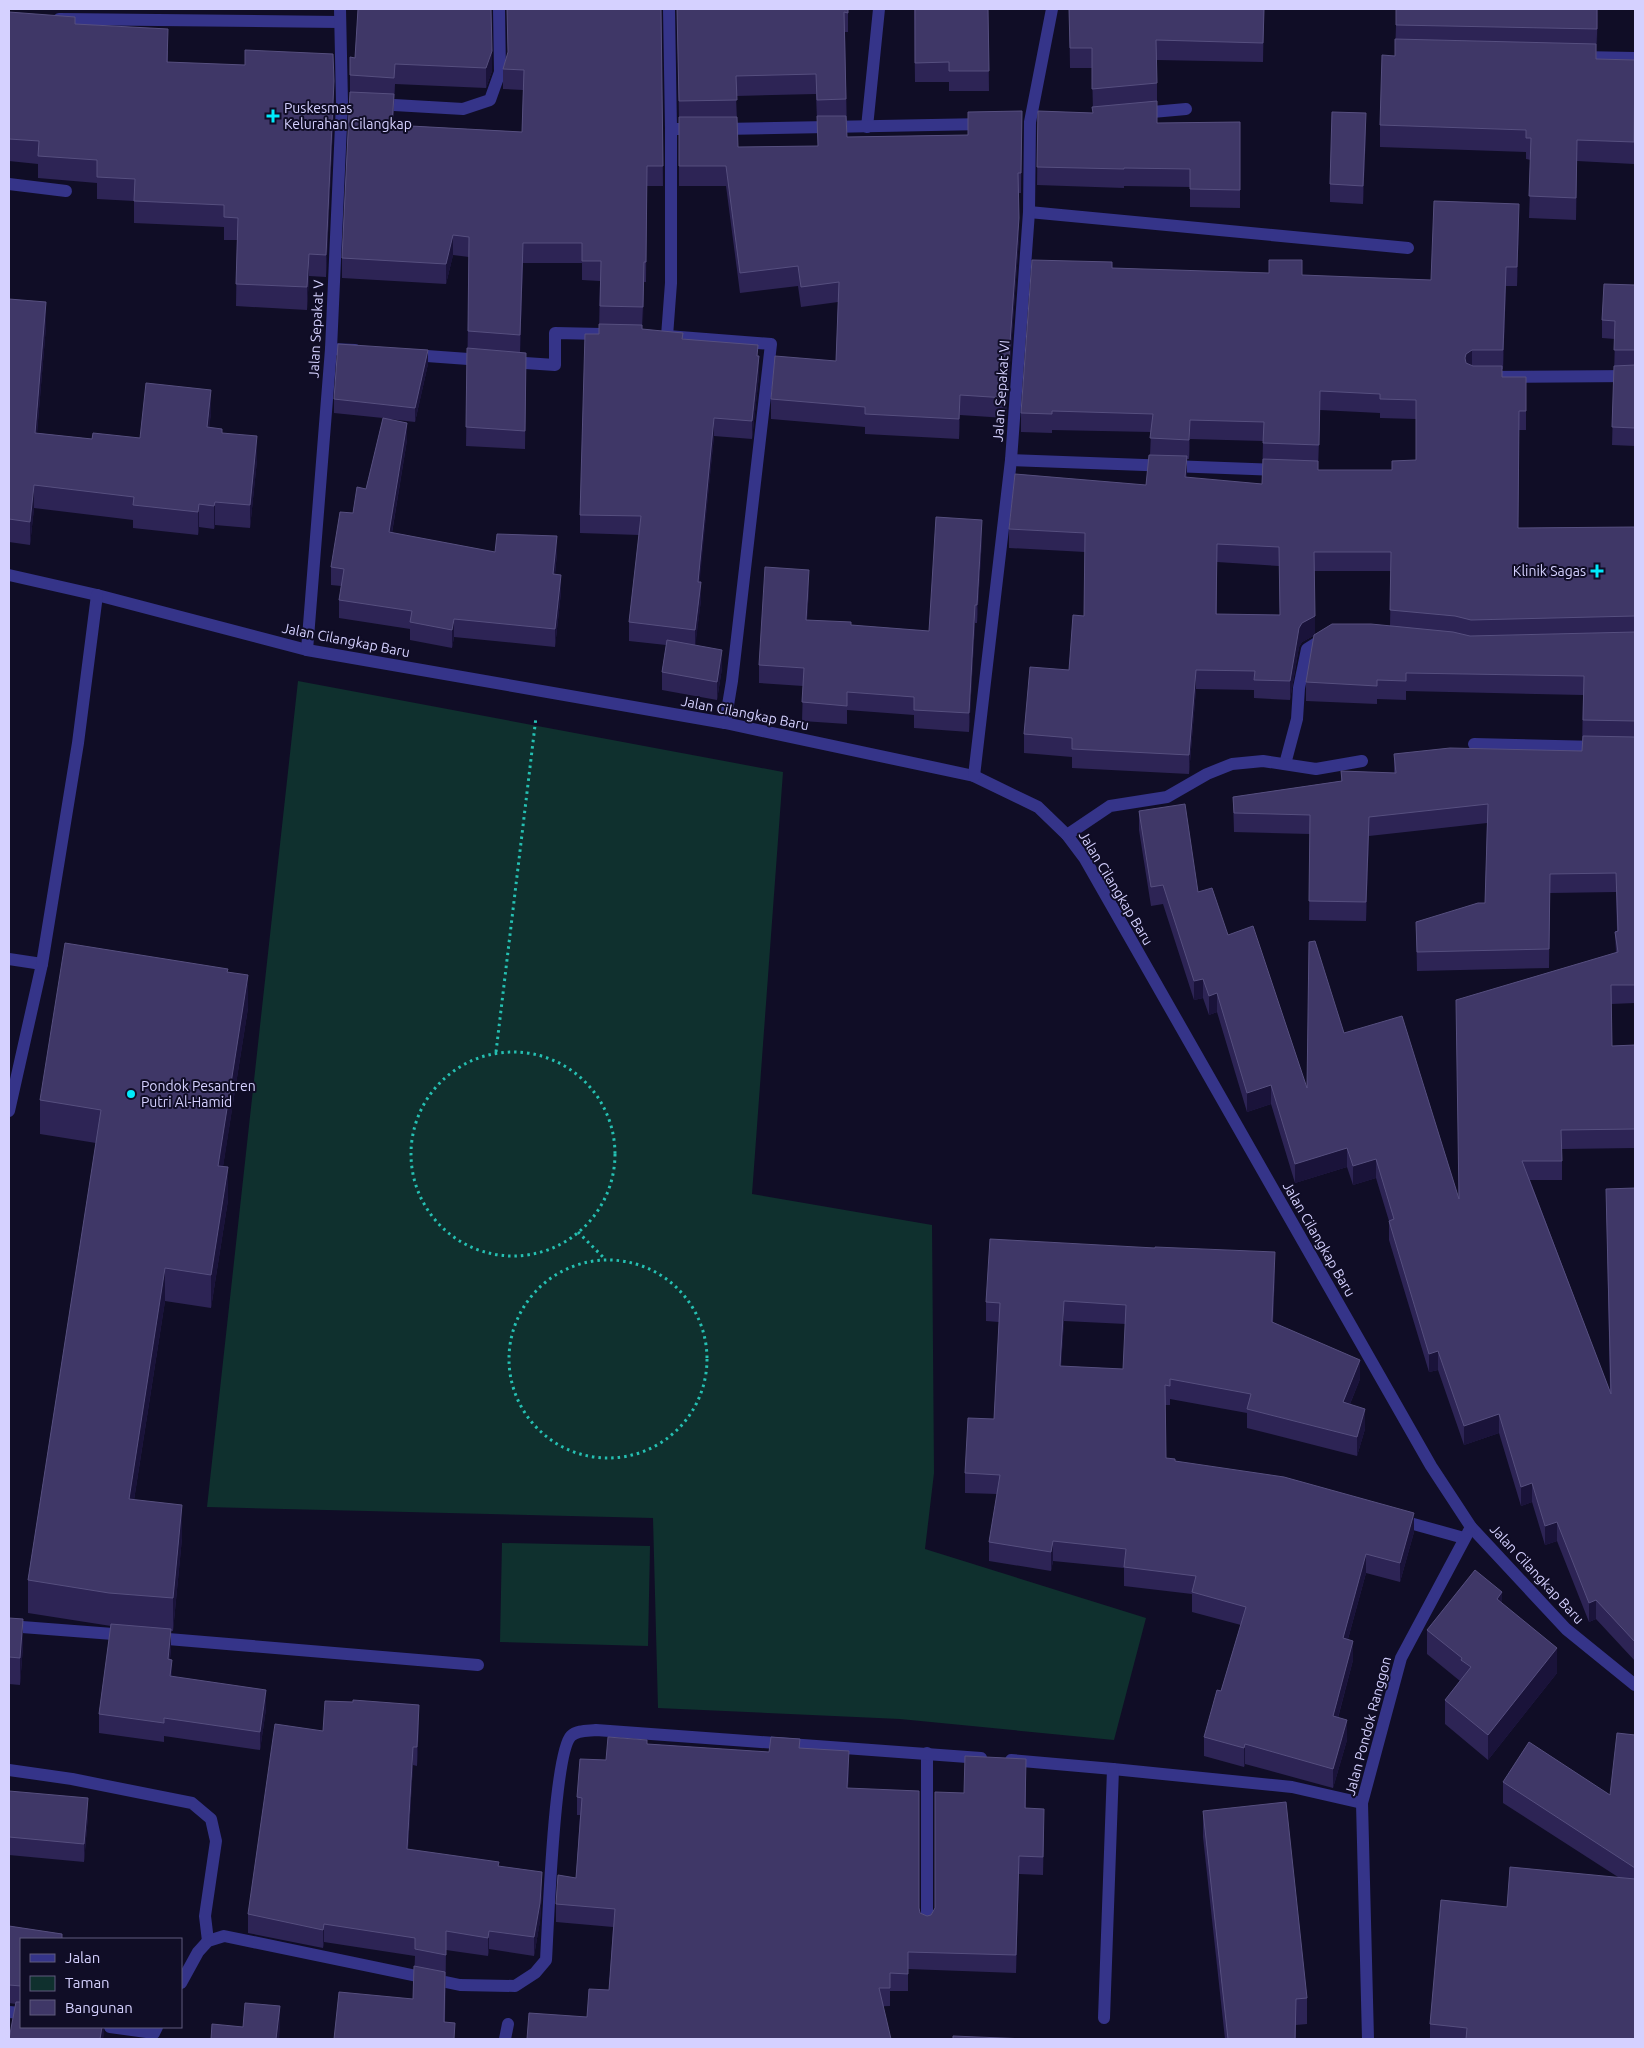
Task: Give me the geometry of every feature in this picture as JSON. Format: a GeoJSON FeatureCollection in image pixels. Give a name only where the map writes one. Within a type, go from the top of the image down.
{"type":"FeatureCollection","features":[{"type":"Feature","properties":{"kind":"street"},"geometry":{"type":"LineString","coordinates":[[342,103],[463,109],[490,100],[500,72],[499,9]]}},
{"type":"Feature","properties":{"kind":"street"},"geometry":{"type":"LineString","coordinates":[[669,9],[671,283],[663,336],[770,344],[734,661],[725,723]]}},
{"type":"Feature","properties":{"kind":"street"},"geometry":{"type":"LineString","coordinates":[[867,127],[879,9]]}},
{"type":"Feature","properties":{"kind":"street","name":"Jalan Sepakat VI"},"geometry":{"type":"LineString","coordinates":[[974,776],[1011,460],[1028,212],[1030,122],[1052,9]]}},
{"type":"Feature","properties":{"kind":"street"},"geometry":{"type":"LineString","coordinates":[[54,19],[340,15]]}},
{"type":"Feature","properties":{"kind":"street","name":"Jalan Sepakat V"},"geometry":{"type":"LineString","coordinates":[[307,650],[331,348],[342,103],[340,15]]}},
{"type":"Feature","properties":{"kind":"street"},"geometry":{"type":"LineString","coordinates":[[1568,56],[1635,58]]}},
{"type":"Feature","properties":{"kind":"street"},"geometry":{"type":"LineString","coordinates":[[1128,114],[1186,109]]}},
{"type":"Feature","properties":{"kind":"street"},"geometry":{"type":"LineString","coordinates":[[671,129],[867,127],[1001,123]]}},
{"type":"Feature","properties":{"kind":"street"},"geometry":{"type":"LineString","coordinates":[[9,184],[66,191]]}},
{"type":"Feature","properties":{"kind":"street"},"geometry":{"type":"LineString","coordinates":[[1028,212],[1408,248]]}},
{"type":"Feature","properties":{"kind":"street"},"geometry":{"type":"LineString","coordinates":[[399,354],[555,365],[555,333],[611,335]]}},
{"type":"Feature","properties":{"kind":"street"},"geometry":{"type":"LineString","coordinates":[[331,348],[370,351]]}},
{"type":"Feature","properties":{"kind":"street"},"geometry":{"type":"LineString","coordinates":[[1473,377],[1635,376]]}},
{"type":"Feature","properties":{"kind":"street"},"geometry":{"type":"LineString","coordinates":[[1011,460],[1294,471]]}},
{"type":"Feature","properties":{"kind":"street","name":"Jalan Cilangkap Baru"},"geometry":{"type":"LineString","coordinates":[[9,575],[97,595],[307,650],[725,723],[974,776],[1038,806],[1067,835],[1090,868],[1431,1466],[1471,1527],[1566,1629],[1635,1685]]}},
{"type":"Feature","properties":{"kind":"street"},"geometry":{"type":"LineString","coordinates":[[9,1110],[42,964],[78,743],[97,595]]}},
{"type":"Feature","properties":{"kind":"street"},"geometry":{"type":"LineString","coordinates":[[1285,764],[1297,719],[1299,688],[1307,649],[1330,635],[1338,635]]}},
{"type":"Feature","properties":{"kind":"street"},"geometry":{"type":"LineString","coordinates":[[1474,744],[1607,747]]}},
{"type":"Feature","properties":{"kind":"street"},"geometry":{"type":"LineString","coordinates":[[1067,835],[1110,806],[1167,797],[1207,774],[1232,764],[1263,760],[1316,769],[1362,761]]}},
{"type":"Feature","properties":{"kind":"street"},"geometry":{"type":"LineString","coordinates":[[9,958],[42,964]]}},
{"type":"Feature","properties":{"kind":"street"},"geometry":{"type":"LineString","coordinates":[[1389,1517],[1464,1538]]}},
{"type":"Feature","properties":{"kind":"street","name":"Jalan Pondok Ranggon"},"geometry":{"type":"LineString","coordinates":[[1368,2039],[1362,1803],[1401,1658],[1471,1527]]}},
{"type":"Feature","properties":{"kind":"street"},"geometry":{"type":"LineString","coordinates":[[9,1626],[478,1665]]}},
{"type":"Feature","properties":{"kind":"street"},"geometry":{"type":"LineString","coordinates":[[182,1981],[198,1952],[208,1941],[224,1936],[460,1986],[515,1986],[535,1973],[546,1960],[556,1807],[565,1749],[571,1736],[581,1731],[596,1730],[927,1753],[1113,1769],[1292,1787],[1362,1803]]}},
{"type":"Feature","properties":{"kind":"street"},"geometry":{"type":"LineString","coordinates":[[927,1753],[928,1926]]}},
{"type":"Feature","properties":{"kind":"street"},"geometry":{"type":"LineString","coordinates":[[1104,2018],[1113,1769]]}},
{"type":"Feature","properties":{"kind":"street"},"geometry":{"type":"LineString","coordinates":[[9,1770],[72,1779],[192,1803],[211,1819],[216,1841],[205,1916],[208,1941]]}},
{"type":"Feature","properties":{"kind":"street"},"geometry":{"type":"LineString","coordinates":[[505,2039],[508,2024]]}},
{"type":"Feature","properties":{"kind":"street"},"geometry":{"type":"LineString","coordinates":[[118,2028],[155,2033]]}},
{"type":"Feature","properties":{"kind":"path"},"geometry":{"type":"LineString","coordinates":[[496,1052],[539,690]]}},
{"type":"Feature","properties":{"kind":"path"},"geometry":{"type":"LineString","coordinates":[[528,1051],[558,1061],[584,1079],[603,1104],[614,1134],[615,1166],[606,1196],[590,1224],[578,1232],[562,1245],[528,1256],[492,1255],[459,1242],[433,1218],[416,1187],[410,1151],[417,1117],[435,1086],[462,1064],[496,1052],[528,1051]]}},
{"type":"Feature","properties":{"kind":"path"},"geometry":{"type":"LineString","coordinates":[[578,1232],[605,1259],[636,1264],[665,1278],[688,1300],[702,1328],[708,1360],[702,1392],[688,1420],[682,1426],[664,1442],[636,1456],[602,1460],[569,1452],[541,1433],[520,1406],[509,1374],[510,1341],[521,1309],[543,1283],[550,1278],[572,1266],[605,1259]]}},
{"type":"Feature","properties":{"kind":"green space"},"geometry":{"type":"Polygon","coordinates":[[[298,681],[783,772],[752,1194],[932,1225],[934,1473],[925,1549],[1146,1618],[1114,1740],[900,1719],[658,1708],[653,1518],[207,1507],[298,681]]]}},
{"type":"Feature","properties":{"kind":"green space"},"geometry":{"type":"Polygon","coordinates":[[[502,1543],[650,1546],[648,1646],[500,1642],[502,1543]]]}},
{"type":"Feature","properties":{"kind":"building"},"geometry":{"type":"Polygon","coordinates":[[[358,9],[491,9],[492,51],[486,68],[395,64],[394,78],[350,75],[350,57],[355,58],[358,9]]]}},
{"type":"Feature","properties":{"kind":"building"},"geometry":{"type":"Polygon","coordinates":[[[507,9],[661,9],[663,166],[647,166],[646,262],[644,262],[643,307],[600,306],[601,261],[582,261],[582,243],[523,243],[520,335],[468,331],[469,237],[453,235],[446,264],[342,258],[350,92],[394,94],[392,125],[522,132],[524,70],[503,69],[508,52],[507,9]]]}},
{"type":"Feature","properties":{"kind":"building"},"geometry":{"type":"Polygon","coordinates":[[[677,9],[848,9],[848,13],[844,12],[846,99],[817,100],[816,74],[736,76],[737,100],[679,101],[677,9]]]}},
{"type":"Feature","properties":{"kind":"building"},"geometry":{"type":"Polygon","coordinates":[[[915,9],[988,9],[989,71],[949,71],[949,62],[915,63],[915,9]]]}},
{"type":"Feature","properties":{"kind":"building"},"geometry":{"type":"Polygon","coordinates":[[[1069,9],[1264,9],[1263,43],[1156,40],[1157,83],[1092,89],[1092,48],[1070,48],[1069,9]]]}},
{"type":"Feature","properties":{"kind":"building"},"geometry":{"type":"Polygon","coordinates":[[[1396,9],[1597,9],[1597,29],[1396,25],[1396,9]]]}},
{"type":"Feature","properties":{"kind":"building"},"geometry":{"type":"Polygon","coordinates":[[[9,12],[75,17],[75,24],[168,29],[167,62],[245,65],[245,50],[333,54],[334,81],[326,255],[309,254],[307,287],[236,284],[238,218],[224,217],[224,205],[134,201],[135,179],[97,177],[97,160],[38,156],[39,141],[9,139],[9,12]]]}},
{"type":"Feature","properties":{"kind":"building"},"geometry":{"type":"Polygon","coordinates":[[[1395,39],[1596,44],[1596,59],[1635,60],[1634,142],[1577,140],[1576,198],[1529,196],[1531,138],[1526,138],[1526,130],[1380,125],[1382,55],[1395,56],[1395,39]]]}},
{"type":"Feature","properties":{"kind":"building"},"geometry":{"type":"Polygon","coordinates":[[[1157,101],[1157,123],[1240,122],[1240,190],[1190,189],[1190,169],[1037,167],[1038,111],[1093,113],[1092,107],[1157,101]]]}},
{"type":"Feature","properties":{"kind":"building"},"geometry":{"type":"Polygon","coordinates":[[[1022,111],[1021,173],[1018,173],[1019,218],[1006,398],[960,395],[959,419],[865,414],[865,407],[771,399],[775,356],[836,361],[839,282],[801,287],[798,266],[740,273],[726,166],[679,166],[679,117],[737,117],[738,147],[818,146],[817,116],[846,116],[847,137],[968,135],[968,112],[1022,111]]]}},
{"type":"Feature","properties":{"kind":"building"},"geometry":{"type":"Polygon","coordinates":[[[1332,112],[1366,113],[1363,186],[1330,184],[1332,112]]]}},
{"type":"Feature","properties":{"kind":"building"},"geometry":{"type":"Polygon","coordinates":[[[1434,201],[1519,204],[1517,267],[1506,267],[1503,350],[1472,350],[1466,354],[1466,363],[1473,366],[1502,366],[1502,377],[1526,377],[1526,411],[1519,411],[1518,528],[1635,527],[1635,616],[1471,620],[1455,616],[1390,610],[1391,552],[1314,552],[1315,616],[1302,623],[1299,628],[1290,681],[1254,680],[1255,671],[1196,670],[1189,755],[1072,749],[1072,738],[1024,734],[1030,667],[1069,670],[1073,615],[1084,616],[1085,533],[1009,529],[1015,474],[1146,485],[1149,455],[1187,456],[1185,477],[1262,484],[1263,459],[1318,461],[1318,470],[1392,470],[1392,461],[1416,460],[1416,400],[1380,399],[1380,394],[1320,391],[1319,445],[1263,443],[1264,422],[1190,420],[1189,440],[1150,438],[1153,414],[1052,411],[1052,414],[1021,413],[1032,260],[1112,262],[1112,268],[1269,273],[1269,260],[1302,260],[1302,275],[1431,280],[1434,201]],[[1217,544],[1216,614],[1280,615],[1279,547],[1217,544]]]}},
{"type":"Feature","properties":{"kind":"building"},"geometry":{"type":"Polygon","coordinates":[[[1604,284],[1635,285],[1635,350],[1614,350],[1615,321],[1602,320],[1604,284]]]}},
{"type":"Feature","properties":{"kind":"building"},"geometry":{"type":"Polygon","coordinates":[[[9,299],[46,302],[35,433],[92,439],[93,433],[140,438],[146,383],[211,390],[207,427],[222,429],[222,433],[257,436],[250,505],[215,502],[214,506],[199,504],[198,512],[133,505],[134,497],[34,485],[30,522],[9,519],[9,299]]]}},
{"type":"Feature","properties":{"kind":"building"},"geometry":{"type":"Polygon","coordinates":[[[599,324],[642,325],[642,329],[683,333],[682,339],[758,345],[757,356],[759,356],[752,421],[714,418],[698,582],[701,582],[695,630],[629,622],[641,516],[580,515],[585,334],[599,334],[599,324]]]}},
{"type":"Feature","properties":{"kind":"building"},"geometry":{"type":"Polygon","coordinates":[[[338,344],[428,350],[415,408],[334,399],[338,344]]]}},
{"type":"Feature","properties":{"kind":"building"},"geometry":{"type":"Polygon","coordinates":[[[467,348],[526,353],[525,431],[466,427],[467,348]]]}},
{"type":"Feature","properties":{"kind":"building"},"geometry":{"type":"Polygon","coordinates":[[[1635,365],[1635,428],[1612,427],[1614,366],[1635,365]]]}},
{"type":"Feature","properties":{"kind":"building"},"geometry":{"type":"Polygon","coordinates":[[[383,418],[407,423],[389,532],[495,552],[497,534],[557,536],[553,574],[561,575],[555,629],[454,619],[452,630],[410,622],[412,611],[339,600],[344,569],[331,567],[340,512],[353,513],[357,487],[366,489],[383,418]]]}},
{"type":"Feature","properties":{"kind":"building"},"geometry":{"type":"Polygon","coordinates":[[[936,517],[982,520],[969,713],[914,710],[914,697],[847,692],[847,706],[802,702],[804,668],[759,665],[765,567],[809,570],[806,620],[851,622],[851,625],[929,631],[936,517]]]}},
{"type":"Feature","properties":{"kind":"building"},"geometry":{"type":"Polygon","coordinates":[[[1332,624],[1371,624],[1453,632],[1470,636],[1635,632],[1635,721],[1583,720],[1584,676],[1406,673],[1406,681],[1377,680],[1377,686],[1306,682],[1314,635],[1332,624]]]}},
{"type":"Feature","properties":{"kind":"building"},"geometry":{"type":"Polygon","coordinates":[[[667,640],[722,650],[717,682],[662,672],[667,640]]]}},
{"type":"Feature","properties":{"kind":"building"},"geometry":{"type":"Polygon","coordinates":[[[1583,736],[1635,737],[1635,985],[1611,985],[1612,1046],[1635,1045],[1635,1129],[1561,1130],[1562,1161],[1522,1161],[1611,1394],[1606,1189],[1635,1188],[1635,1642],[1596,1600],[1589,1603],[1557,1522],[1545,1526],[1532,1483],[1521,1487],[1499,1414],[1464,1426],[1438,1351],[1429,1354],[1389,1221],[1394,1219],[1376,1159],[1353,1166],[1347,1148],[1295,1164],[1271,1085],[1247,1093],[1217,993],[1209,996],[1203,979],[1194,981],[1163,885],[1151,887],[1139,811],[1185,804],[1198,892],[1212,888],[1228,935],[1253,926],[1307,1088],[1309,942],[1315,941],[1344,1033],[1402,1016],[1459,1199],[1456,1000],[1618,952],[1615,932],[1618,931],[1616,873],[1550,874],[1549,949],[1417,952],[1416,922],[1478,903],[1485,903],[1488,804],[1369,817],[1366,902],[1309,901],[1310,815],[1234,813],[1233,797],[1342,781],[1341,771],[1396,773],[1394,754],[1450,748],[1582,751],[1583,736]]]}},
{"type":"Feature","properties":{"kind":"building"},"geometry":{"type":"Polygon","coordinates":[[[65,943],[228,969],[227,972],[248,975],[218,1166],[228,1167],[211,1275],[165,1268],[129,1499],[182,1505],[173,1598],[109,1593],[28,1580],[101,1110],[40,1100],[65,943]]]}},
{"type":"Feature","properties":{"kind":"building"},"geometry":{"type":"Polygon","coordinates":[[[990,1239],[1275,1252],[1272,1322],[1360,1360],[1343,1402],[1365,1409],[1357,1437],[1247,1409],[1251,1394],[1170,1379],[1170,1386],[1165,1385],[1166,1458],[1175,1459],[1175,1461],[1284,1477],[1414,1513],[1400,1563],[1366,1554],[1343,1638],[1353,1641],[1333,1716],[1347,1720],[1333,1769],[1245,1744],[1244,1748],[1204,1737],[1217,1690],[1221,1691],[1246,1607],[1192,1592],[1196,1576],[1124,1567],[1126,1549],[1053,1541],[1051,1552],[989,1542],[1000,1475],[965,1473],[968,1418],[994,1419],[1000,1303],[986,1302],[990,1239]],[[1064,1301],[1060,1366],[1123,1369],[1126,1305],[1064,1301]]]}},
{"type":"Feature","properties":{"kind":"building"},"geometry":{"type":"Polygon","coordinates":[[[1475,1570],[1502,1592],[1497,1599],[1557,1648],[1488,1735],[1445,1700],[1471,1667],[1427,1630],[1475,1570]]]}},
{"type":"Feature","properties":{"kind":"building"},"geometry":{"type":"Polygon","coordinates":[[[9,1618],[23,1619],[20,1658],[9,1657],[9,1618]]]}},
{"type":"Feature","properties":{"kind":"building"},"geometry":{"type":"Polygon","coordinates":[[[111,1624],[171,1629],[168,1659],[172,1660],[170,1676],[266,1690],[260,1732],[164,1718],[164,1723],[99,1714],[111,1624]]]}},
{"type":"Feature","properties":{"kind":"building"},"geometry":{"type":"Polygon","coordinates":[[[353,1700],[419,1705],[417,1747],[413,1747],[407,1849],[499,1862],[498,1866],[542,1872],[540,1903],[534,1937],[489,1931],[488,1938],[446,1931],[446,1955],[415,1949],[415,1938],[324,1924],[323,1930],[248,1914],[275,1724],[323,1731],[325,1701],[353,1702],[353,1700]]]}},
{"type":"Feature","properties":{"kind":"building"},"geometry":{"type":"Polygon","coordinates":[[[1617,1733],[1635,1735],[1635,1868],[1503,1782],[1529,1742],[1610,1795],[1617,1733]]]}},
{"type":"Feature","properties":{"kind":"building"},"geometry":{"type":"Polygon","coordinates":[[[608,1737],[647,1740],[647,1744],[769,1752],[771,1737],[800,1739],[799,1748],[849,1751],[847,1788],[919,1791],[919,1908],[920,1913],[927,1916],[931,1915],[935,1908],[935,1792],[964,1793],[965,1756],[1026,1759],[1025,1808],[1044,1809],[1043,1857],[1019,1856],[1016,1955],[908,1952],[908,1974],[890,1973],[890,1988],[879,1988],[891,2039],[527,2039],[529,2013],[587,2017],[589,1989],[609,1990],[615,1909],[556,1904],[558,1875],[576,1878],[582,1798],[577,1797],[580,1759],[606,1760],[608,1737]]]}},
{"type":"Feature","properties":{"kind":"building"},"geometry":{"type":"Polygon","coordinates":[[[9,1791],[88,1798],[84,1844],[9,1837],[9,1791]]]}},
{"type":"Feature","properties":{"kind":"building"},"geometry":{"type":"Polygon","coordinates":[[[1286,1802],[1307,1998],[1296,1999],[1295,2039],[1228,2039],[1203,1811],[1286,1802]]]}},
{"type":"Feature","properties":{"kind":"building"},"geometry":{"type":"Polygon","coordinates":[[[1510,1867],[1635,1879],[1635,2039],[1466,2039],[1467,2028],[1430,2024],[1441,1900],[1507,1907],[1510,1867]]]}},
{"type":"Feature","properties":{"kind":"building"},"geometry":{"type":"Polygon","coordinates":[[[9,1926],[62,1934],[62,1938],[20,1938],[20,1986],[9,1985],[9,1926]]]}},
{"type":"Feature","properties":{"kind":"building"},"geometry":{"type":"Polygon","coordinates":[[[414,1966],[445,1972],[444,2022],[455,2023],[454,2039],[334,2039],[339,1992],[413,1999],[414,1966]]]}},
{"type":"Feature","properties":{"kind":"building"},"geometry":{"type":"Polygon","coordinates":[[[16,2002],[20,2002],[20,2028],[102,2028],[100,2039],[9,2039],[16,2002]]]}},
{"type":"Feature","properties":{"kind":"building"},"geometry":{"type":"Polygon","coordinates":[[[245,2003],[280,2006],[276,2039],[211,2039],[212,2024],[243,2027],[245,2003]]]}},
{"type":"Feature","properties":{"kind":"building"},"geometry":{"type":"Polygon","coordinates":[[[953,2036],[1027,2039],[953,2039],[953,2036]]]}},
{"type":"Feature","properties":{"kind":"place","name":"Puskesmas Kelurahan Cilangkap"},"geometry":{"type":"Point","coordinates":[273,116]}},
{"type":"Feature","properties":{"kind":"place","name":"Klinik Sagas"},"geometry":{"type":"Point","coordinates":[1597,571]}},
{"type":"Feature","properties":{"kind":"place","name":"Pondok Pesantren Putri Al-Hamid"},"geometry":{"type":"Point","coordinates":[131,1094]}}]}
